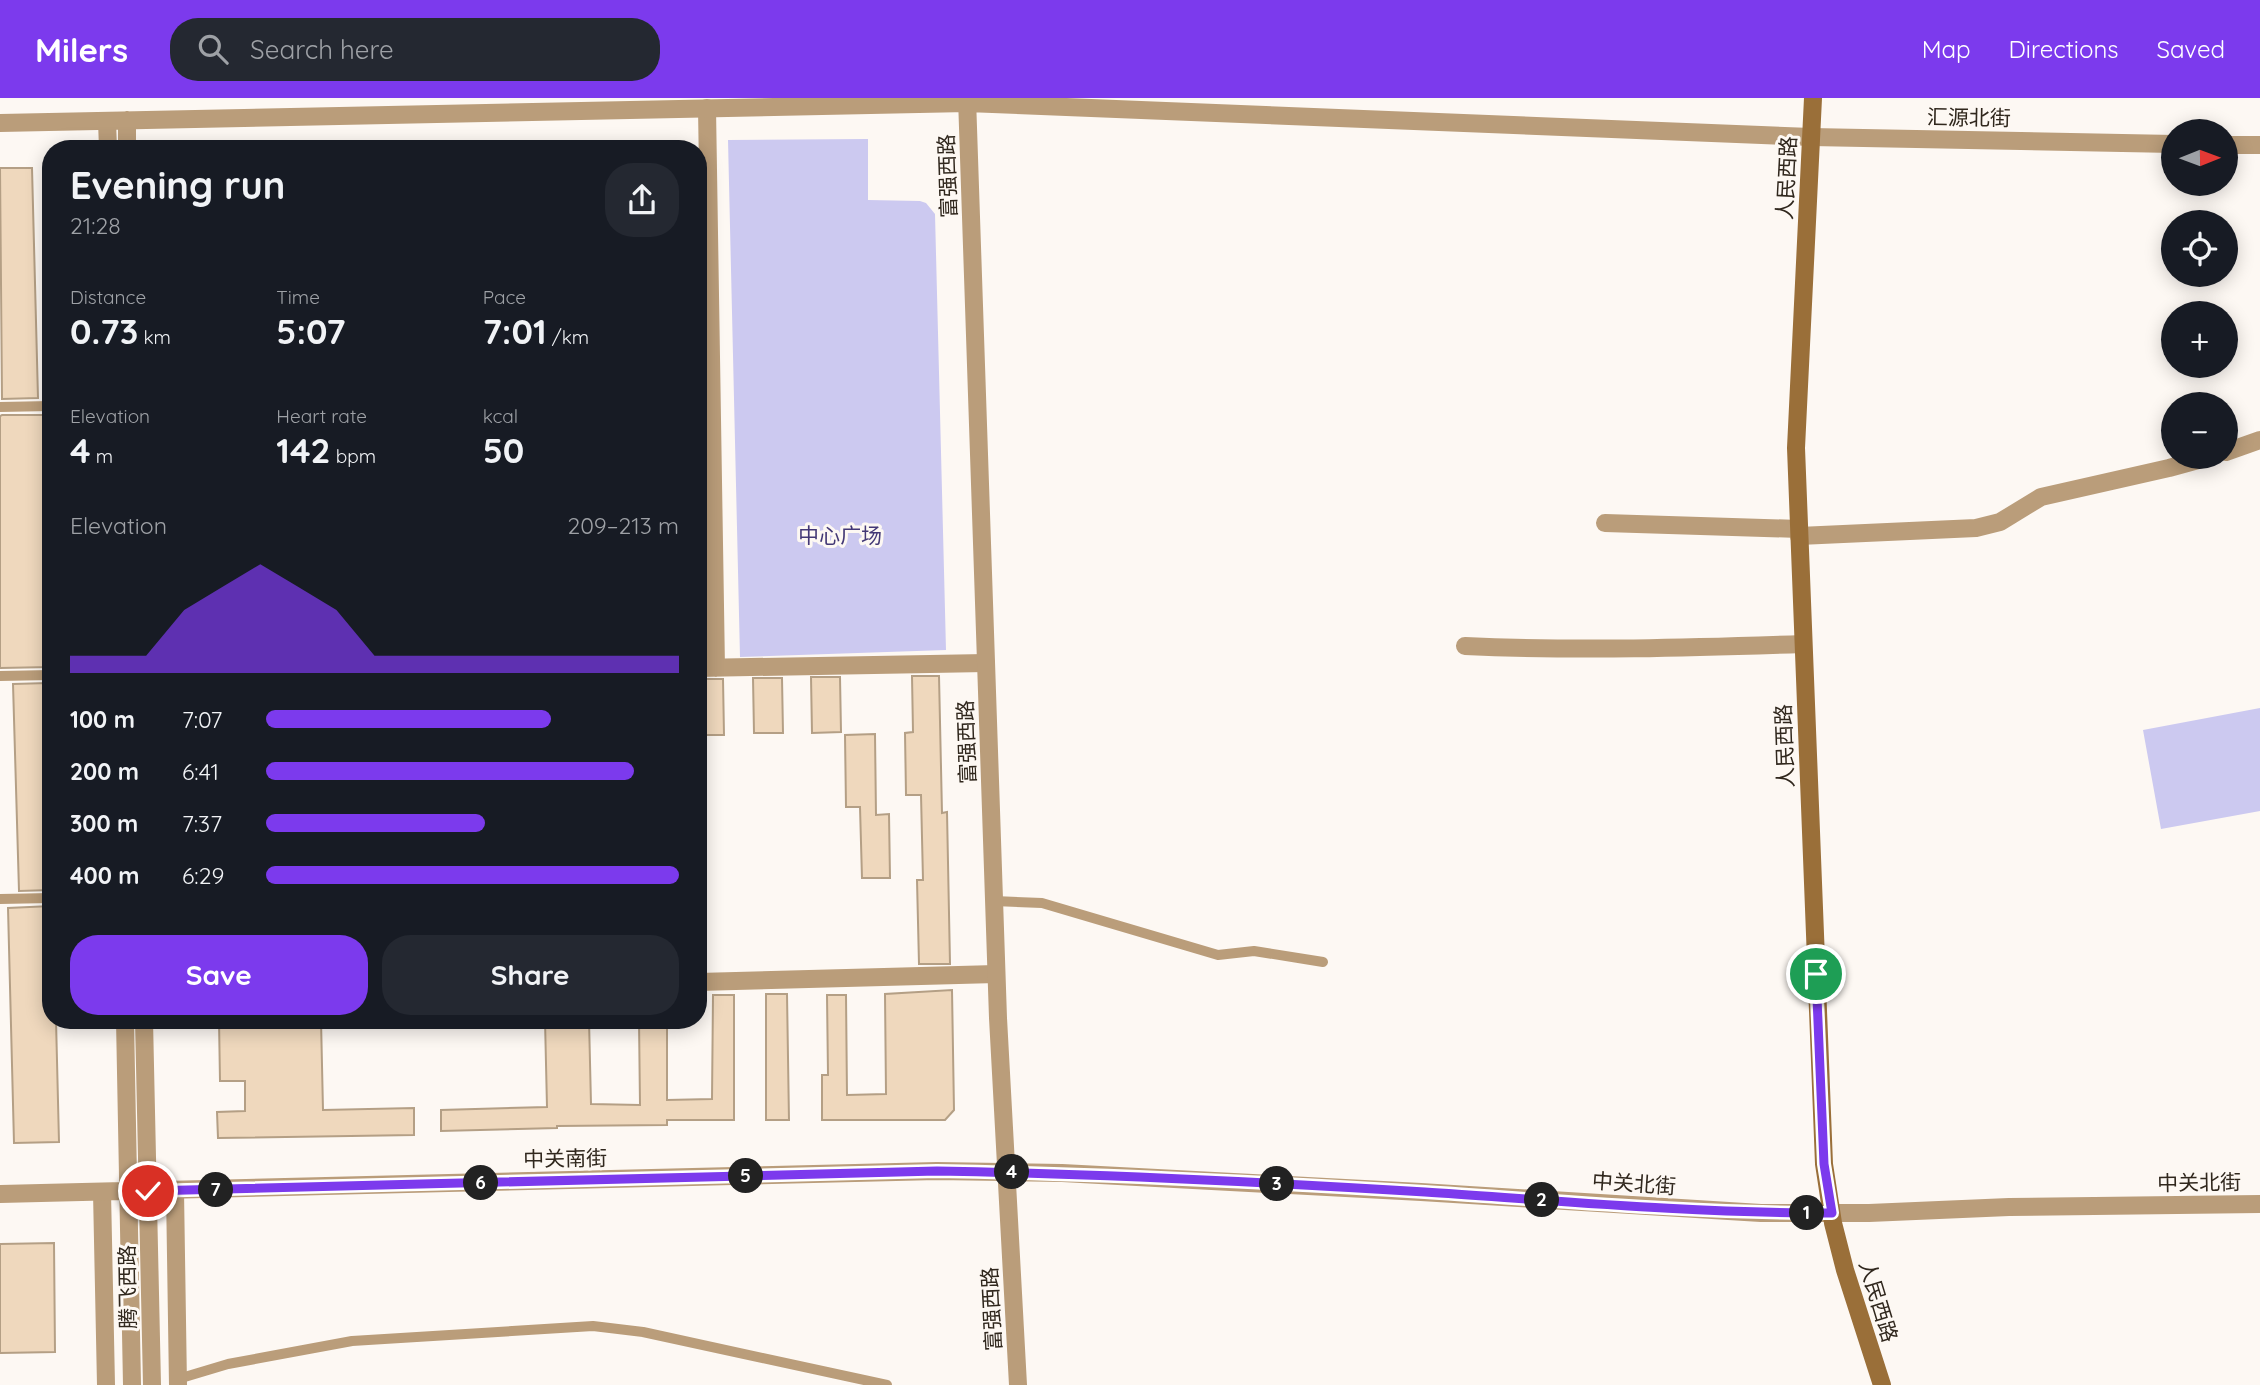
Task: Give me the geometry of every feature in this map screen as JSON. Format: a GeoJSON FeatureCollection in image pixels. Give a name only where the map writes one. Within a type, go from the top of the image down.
{"type":"FeatureCollection","features":[{"type":"Feature","properties":{"kind":"main road","name":"人民西路"},"geometry":{"type":"LineString","coordinates":[[1813,98],[1796,414],[1824,1164],[1844,1270],[1882,1385]]}},
{"type":"Feature","properties":{"kind":"street","name":"汇源北街"},"geometry":{"type":"LineString","coordinates":[[0,123],[967,100],[1811,137],[2161,144]]}},
{"type":"Feature","properties":{"kind":"street","name":"富强西路"},"geometry":{"type":"LineString","coordinates":[[967,100],[996,974],[1018,1385]]}},
{"type":"Feature","properties":{"kind":"street"},"geometry":{"type":"LineString","coordinates":[[706,140],[707,108]]}},
{"type":"Feature","properties":{"kind":"street"},"geometry":{"type":"LineString","coordinates":[[127,120],[127,140]]}},
{"type":"Feature","properties":{"kind":"street"},"geometry":{"type":"LineString","coordinates":[[107,121],[108,140]]}},
{"type":"Feature","properties":{"kind":"street"},"geometry":{"type":"LineString","coordinates":[[2238,145],[2260,145]]}},
{"type":"Feature","properties":{"kind":"street"},"geometry":{"type":"LineString","coordinates":[[2238,448],[2260,440]]}},
{"type":"Feature","properties":{"kind":"street"},"geometry":{"type":"LineString","coordinates":[[1605,523],[1799,532],[1976,528],[2000,522],[2041,497],[2165,469]]}},
{"type":"Feature","properties":{"kind":"street"},"geometry":{"type":"LineString","coordinates":[[1465,646],[1677,649],[1803,644]]}},
{"type":"Feature","properties":{"kind":"street"},"geometry":{"type":"LineString","coordinates":[[707,668],[986,663]]}},
{"type":"Feature","properties":{"kind":"street"},"geometry":{"type":"LineString","coordinates":[[707,982],[996,974]]}},
{"type":"Feature","properties":{"kind":"street","name":"腾飞西路"},"geometry":{"type":"LineString","coordinates":[[125,1029],[132,1385]]}},
{"type":"Feature","properties":{"kind":"street","name":"腾飞西路"},"geometry":{"type":"LineString","coordinates":[[145,1029],[152,1385]]}},
{"type":"Feature","properties":{"kind":"street","name":"中关南街"},"geometry":{"type":"LineString","coordinates":[[0,1194],[937,1171],[1006,1172]]}},
{"type":"Feature","properties":{"kind":"street","name":"中关北街"},"geometry":{"type":"LineString","coordinates":[[1006,1172],[1421,1192],[1734,1212],[1832,1213],[2009,1207],[2260,1204]]}},
{"type":"Feature","properties":{"kind":"street"},"geometry":{"type":"LineString","coordinates":[[175,1191],[178,1382]]}},
{"type":"Feature","properties":{"kind":"street"},"geometry":{"type":"LineString","coordinates":[[102,1192],[106,1385]]}},
{"type":"Feature","properties":{"kind":"lane"},"geometry":{"type":"LineString","coordinates":[[0,407],[42,406]]}},
{"type":"Feature","properties":{"kind":"lane"},"geometry":{"type":"LineString","coordinates":[[0,676],[42,675]]}},
{"type":"Feature","properties":{"kind":"lane"},"geometry":{"type":"LineString","coordinates":[[0,899],[42,898]]}},
{"type":"Feature","properties":{"kind":"lane"},"geometry":{"type":"LineString","coordinates":[[994,901],[1042,903],[1218,955],[1254,951],[1323,962]]}},
{"type":"Feature","properties":{"kind":"lane"},"geometry":{"type":"LineString","coordinates":[[178,1382],[229,1364],[352,1341],[593,1326],[643,1332],[887,1385]]}},
{"type":"Feature","properties":{"kind":"green space","name":"中心广场"},"geometry":{"type":"Polygon","coordinates":[[[868,139],[868,200],[920,201],[926,203],[935,214],[946,650],[740,657],[728,140],[868,139]]]}},
{"type":"Feature","properties":{"kind":"green space"},"geometry":{"type":"Polygon","coordinates":[[[2260,708],[2260,811],[2161,829],[2143,730],[2260,708]]]}},
{"type":"Feature","properties":{"kind":"building"},"geometry":{"type":"Polygon","coordinates":[[[0,168],[32,168],[38,398],[2,399],[0,168]]]}},
{"type":"Feature","properties":{"kind":"building"},"geometry":{"type":"Polygon","coordinates":[[[42,415],[42,667],[0,668],[0,416],[42,415]]]}},
{"type":"Feature","properties":{"kind":"building"},"geometry":{"type":"Polygon","coordinates":[[[912,676],[939,676],[942,813],[947,812],[950,964],[919,964],[917,880],[923,880],[921,795],[906,795],[905,733],[913,732],[912,676]]]}},
{"type":"Feature","properties":{"kind":"building"},"geometry":{"type":"Polygon","coordinates":[[[811,677],[840,677],[841,732],[812,733],[811,677]]]}},
{"type":"Feature","properties":{"kind":"building"},"geometry":{"type":"Polygon","coordinates":[[[753,678],[782,678],[783,733],[754,733],[753,678]]]}},
{"type":"Feature","properties":{"kind":"building"},"geometry":{"type":"Polygon","coordinates":[[[707,679],[723,679],[724,735],[707,735],[707,679]]]}},
{"type":"Feature","properties":{"kind":"building"},"geometry":{"type":"Polygon","coordinates":[[[42,683],[42,890],[19,891],[13,684],[42,683]]]}},
{"type":"Feature","properties":{"kind":"building"},"geometry":{"type":"Polygon","coordinates":[[[875,734],[876,815],[889,814],[890,878],[862,878],[860,807],[846,807],[845,735],[875,734]]]}},
{"type":"Feature","properties":{"kind":"building"},"geometry":{"type":"Polygon","coordinates":[[[42,906],[42,1029],[56,1029],[59,1142],[14,1143],[8,908],[42,906]]]}},
{"type":"Feature","properties":{"kind":"building"},"geometry":{"type":"Polygon","coordinates":[[[952,990],[954,1110],[945,1120],[822,1120],[822,1075],[828,1075],[827,995],[846,995],[847,1095],[886,1094],[885,994],[952,990]]]}},
{"type":"Feature","properties":{"kind":"building"},"geometry":{"type":"Polygon","coordinates":[[[766,994],[787,994],[789,1120],[766,1120],[766,994]]]}},
{"type":"Feature","properties":{"kind":"building"},"geometry":{"type":"Polygon","coordinates":[[[713,995],[734,995],[734,1120],[667,1120],[667,1125],[441,1131],[441,1110],[547,1107],[545,1029],[589,1029],[591,1104],[640,1105],[639,1029],[667,1029],[667,1100],[712,1099],[713,995]]]}},
{"type":"Feature","properties":{"kind":"building"},"geometry":{"type":"Polygon","coordinates":[[[219,1029],[321,1029],[323,1110],[414,1108],[414,1135],[218,1138],[217,1112],[245,1111],[245,1081],[220,1081],[219,1029]]]}},
{"type":"Feature","properties":{"kind":"building"},"geometry":{"type":"Polygon","coordinates":[[[54,1243],[55,1352],[0,1353],[0,1244],[54,1243]]]}},
{"type":"Feature","properties":{"kind":"route"},"geometry":{"type":"LineString","coordinates":[[148,1191],[937,1171],[1062,1173],[1421,1192],[1667,1209],[1832,1213],[1824,1164],[1816,974]]}}]}
